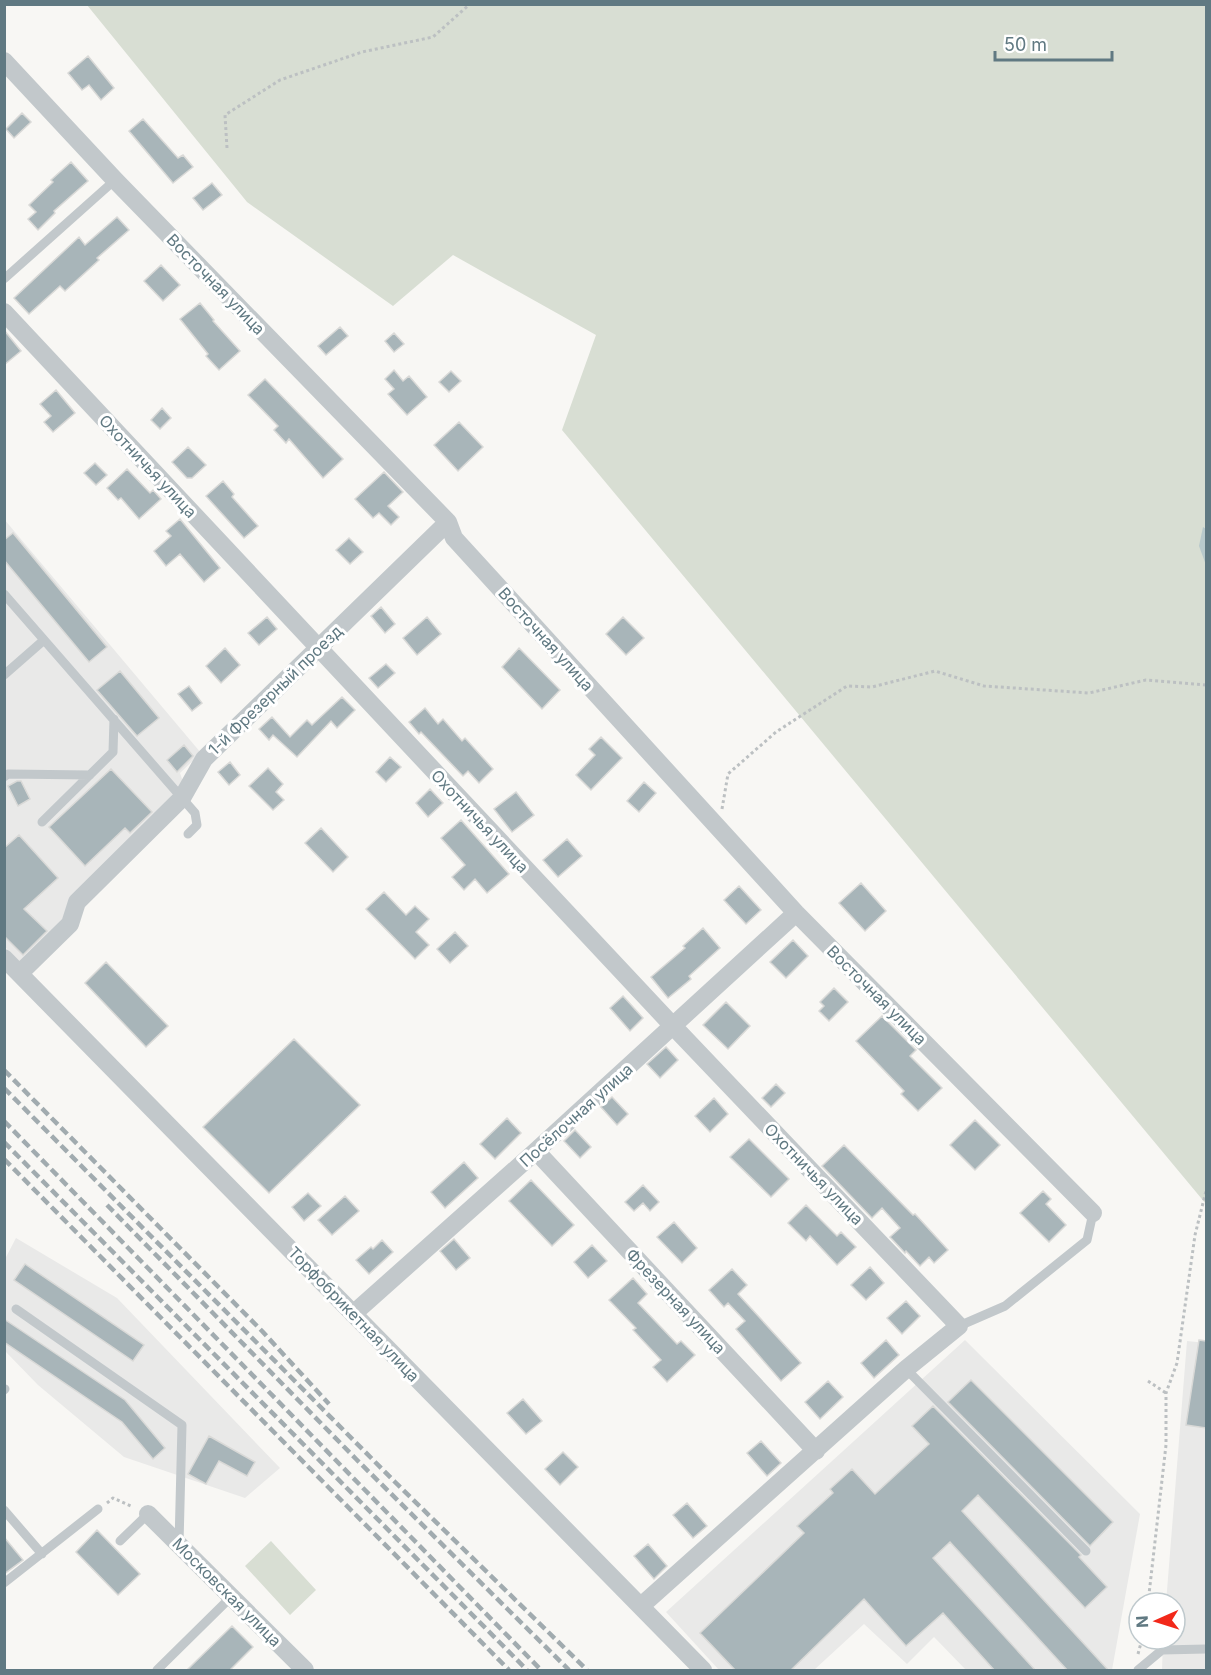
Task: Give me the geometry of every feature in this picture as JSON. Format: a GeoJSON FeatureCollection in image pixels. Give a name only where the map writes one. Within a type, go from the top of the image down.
{"type":"FeatureCollection","features":[{"type":"Feature","properties":{"kind":"street","name":"Восточная улица"},"geometry":{"type":"LineString","coordinates":[[4,61],[115,180],[448,522],[454,538],[796,913],[1093,1213]]}},
{"type":"Feature","properties":{"kind":"street","name":"Охотничья улица"},"geometry":{"type":"LineString","coordinates":[[4,312],[673,1026],[959,1326]]}},
{"type":"Feature","properties":{"kind":"street","name":"1-й Фрезерный проезд"},"geometry":{"type":"LineString","coordinates":[[20,973],[70,924],[77,902],[182,798],[204,759],[448,522]]}},
{"type":"Feature","properties":{"kind":"street","name":"Посёлочная улица"},"geometry":{"type":"LineString","coordinates":[[353,1314],[536,1151],[796,913]]}},
{"type":"Feature","properties":{"kind":"street","name":"Торфобрикетная улица"},"geometry":{"type":"LineString","coordinates":[[4,958],[703,1671]]}},
{"type":"Feature","properties":{"kind":"street","name":"Фрезерная улица"},"geometry":{"type":"LineString","coordinates":[[536,1151],[816,1451]]}},
{"type":"Feature","properties":{"kind":"street"},"geometry":{"type":"LineString","coordinates":[[641,1606],[906,1369],[959,1326]]}},
{"type":"Feature","properties":{"kind":"street","name":"Московская улица"},"geometry":{"type":"LineString","coordinates":[[148,1514],[305,1671]]}},
{"type":"Feature","properties":{"kind":"lane"},"geometry":{"type":"LineString","coordinates":[[4,279],[115,180]]}},
{"type":"Feature","properties":{"kind":"lane"},"geometry":{"type":"LineString","coordinates":[[4,594],[195,813],[197,825],[188,834]]}},
{"type":"Feature","properties":{"kind":"lane"},"geometry":{"type":"LineString","coordinates":[[4,675],[44,640]]}},
{"type":"Feature","properties":{"kind":"lane"},"geometry":{"type":"LineString","coordinates":[[42,822],[113,752],[114,719]]}},
{"type":"Feature","properties":{"kind":"lane"},"geometry":{"type":"LineString","coordinates":[[4,777],[8,774],[90,775]]}},
{"type":"Feature","properties":{"kind":"lane"},"geometry":{"type":"LineString","coordinates":[[959,1326],[1005,1306],[1087,1240],[1093,1213]]}},
{"type":"Feature","properties":{"kind":"lane"},"geometry":{"type":"LineString","coordinates":[[16,1309],[182,1425],[179,1544]]}},
{"type":"Feature","properties":{"kind":"lane"},"geometry":{"type":"LineString","coordinates":[[906,1369],[1086,1551]]}},
{"type":"Feature","properties":{"kind":"lane"},"geometry":{"type":"LineString","coordinates":[[4,1583],[98,1509]]}},
{"type":"Feature","properties":{"kind":"lane"},"geometry":{"type":"LineString","coordinates":[[4,1510],[42,1554]]}},
{"type":"Feature","properties":{"kind":"lane"},"geometry":{"type":"LineString","coordinates":[[120,1541],[148,1514]]}},
{"type":"Feature","properties":{"kind":"lane"},"geometry":{"type":"LineString","coordinates":[[157,1671],[230,1598]]}},
{"type":"Feature","properties":{"kind":"lane"},"geometry":{"type":"LineString","coordinates":[[1138,1671],[1162,1650],[1206,1649]]}},
{"type":"Feature","properties":{"kind":"path"},"geometry":{"type":"LineString","coordinates":[[227,148],[225,116],[280,80],[362,52],[433,37],[470,4]]}},
{"type":"Feature","properties":{"kind":"path"},"geometry":{"type":"LineString","coordinates":[[718,828],[729,774],[776,732],[847,686],[872,687],[935,670],[984,686],[1089,693],[1146,680],[1206,685]]}},
{"type":"Feature","properties":{"kind":"path"},"geometry":{"type":"LineString","coordinates":[[1149,1591],[1166,1445],[1166,1393],[1178,1363],[1195,1235],[1206,1191]]}},
{"type":"Feature","properties":{"kind":"path"},"geometry":{"type":"LineString","coordinates":[[1148,1381],[1166,1393]]}},
{"type":"Feature","properties":{"kind":"path"},"geometry":{"type":"LineString","coordinates":[[98,1509],[113,1498],[148,1514]]}},
{"type":"Feature","properties":{"kind":"shaded area"},"geometry":{"type":"Polygon","coordinates":[[[87,5],[1206,5],[1206,1204],[562,430],[596,335],[453,255],[393,306],[247,202],[87,5]]]}},
{"type":"Feature","properties":{"kind":"shaded area"},"geometry":{"type":"Polygon","coordinates":[[[4,519],[201,753],[180,773],[183,782],[67,922],[22,964],[4,946],[4,519]]]}},
{"type":"Feature","properties":{"kind":"shaded area"},"geometry":{"type":"Polygon","coordinates":[[[1203,527],[1206,529],[1206,565],[1199,546],[1203,527]]]}},
{"type":"Feature","properties":{"kind":"shaded area"},"geometry":{"type":"Polygon","coordinates":[[[16,1238],[117,1298],[280,1468],[245,1498],[124,1457],[38,1385],[5,1351],[4,1261],[16,1238]]]}},
{"type":"Feature","properties":{"kind":"shaded area"},"geometry":{"type":"Polygon","coordinates":[[[965,1340],[1140,1514],[1112,1670],[966,1670],[934,1637],[907,1664],[864,1624],[814,1670],[719,1670],[666,1612],[965,1340]]]}},
{"type":"Feature","properties":{"kind":"shaded area"},"geometry":{"type":"Polygon","coordinates":[[[1187,1341],[1206,1343],[1206,1670],[1162,1670],[1163,1651],[1187,1651],[1187,1591],[1167,1591],[1187,1341]]]}},
{"type":"Feature","properties":{"kind":"shaded area"},"geometry":{"type":"Polygon","coordinates":[[[271,1541],[316,1590],[290,1615],[245,1566],[271,1541]]]}},
{"type":"Feature","properties":{"kind":"building"},"geometry":{"type":"Polygon","coordinates":[[[88,56],[114,88],[101,100],[89,85],[82,90],[68,73],[88,56]]]}},
{"type":"Feature","properties":{"kind":"building"},"geometry":{"type":"Polygon","coordinates":[[[22,113],[31,122],[14,138],[6,129],[22,113]]]}},
{"type":"Feature","properties":{"kind":"building"},"geometry":{"type":"Polygon","coordinates":[[[143,119],[178,158],[183,155],[193,167],[173,183],[129,131],[143,119]]]}},
{"type":"Feature","properties":{"kind":"building"},"geometry":{"type":"Polygon","coordinates":[[[71,162],[88,181],[54,211],[55,213],[38,230],[28,219],[36,212],[29,205],[71,162]]]}},
{"type":"Feature","properties":{"kind":"building"},"geometry":{"type":"Polygon","coordinates":[[[212,183],[222,195],[203,210],[193,198],[212,183]]]}},
{"type":"Feature","properties":{"kind":"building"},"geometry":{"type":"Polygon","coordinates":[[[117,217],[129,230],[97,258],[99,260],[65,291],[60,286],[29,314],[14,298],[79,237],[85,245],[117,217]]]}},
{"type":"Feature","properties":{"kind":"building"},"geometry":{"type":"Polygon","coordinates":[[[161,265],[180,285],[163,301],[144,281],[161,265]]]}},
{"type":"Feature","properties":{"kind":"building"},"geometry":{"type":"Polygon","coordinates":[[[200,303],[240,351],[219,370],[206,356],[208,354],[180,319],[200,303]]]}},
{"type":"Feature","properties":{"kind":"building"},"geometry":{"type":"Polygon","coordinates":[[[340,327],[348,336],[326,355],[318,346],[340,327]]]}},
{"type":"Feature","properties":{"kind":"building"},"geometry":{"type":"Polygon","coordinates":[[[4,330],[21,351],[4,365],[4,330]]]}},
{"type":"Feature","properties":{"kind":"building"},"geometry":{"type":"Polygon","coordinates":[[[394,333],[404,344],[394,352],[385,341],[394,333]]]}},
{"type":"Feature","properties":{"kind":"building"},"geometry":{"type":"Polygon","coordinates":[[[394,370],[403,381],[409,376],[427,397],[407,415],[388,394],[394,389],[385,379],[394,370]]]}},
{"type":"Feature","properties":{"kind":"building"},"geometry":{"type":"Polygon","coordinates":[[[451,371],[461,381],[449,392],[439,382],[451,371]]]}},
{"type":"Feature","properties":{"kind":"building"},"geometry":{"type":"Polygon","coordinates":[[[265,379],[343,459],[323,478],[289,439],[286,443],[274,430],[278,426],[248,395],[265,379]]]}},
{"type":"Feature","properties":{"kind":"building"},"geometry":{"type":"Polygon","coordinates":[[[56,390],[75,413],[53,432],[44,422],[51,416],[40,404],[56,390]]]}},
{"type":"Feature","properties":{"kind":"building"},"geometry":{"type":"Polygon","coordinates":[[[162,408],[171,418],[160,429],[151,420],[162,408]]]}},
{"type":"Feature","properties":{"kind":"building"},"geometry":{"type":"Polygon","coordinates":[[[459,422],[483,447],[458,471],[434,445],[459,422]]]}},
{"type":"Feature","properties":{"kind":"building"},"geometry":{"type":"Polygon","coordinates":[[[188,447],[206,465],[192,478],[187,478],[172,462],[188,447]]]}},
{"type":"Feature","properties":{"kind":"building"},"geometry":{"type":"Polygon","coordinates":[[[95,463],[107,475],[96,485],[84,473],[95,463]]]}},
{"type":"Feature","properties":{"kind":"building"},"geometry":{"type":"Polygon","coordinates":[[[127,469],[150,493],[153,490],[161,499],[139,519],[121,498],[118,500],[107,488],[127,469]]]}},
{"type":"Feature","properties":{"kind":"building"},"geometry":{"type":"Polygon","coordinates":[[[384,472],[403,492],[388,506],[399,517],[391,525],[379,513],[373,518],[355,499],[384,472]]]}},
{"type":"Feature","properties":{"kind":"building"},"geometry":{"type":"Polygon","coordinates":[[[223,481],[234,494],[232,497],[258,526],[244,538],[206,496],[223,481]]]}},
{"type":"Feature","properties":{"kind":"building"},"geometry":{"type":"Polygon","coordinates":[[[180,519],[220,568],[204,582],[180,554],[166,566],[154,551],[171,536],[166,531],[180,519]]]}},
{"type":"Feature","properties":{"kind":"building"},"geometry":{"type":"Polygon","coordinates":[[[13,533],[107,647],[89,662],[4,560],[4,540],[13,533]]]}},
{"type":"Feature","properties":{"kind":"building"},"geometry":{"type":"Polygon","coordinates":[[[349,538],[363,552],[350,564],[336,550],[349,538]]]}},
{"type":"Feature","properties":{"kind":"building"},"geometry":{"type":"Polygon","coordinates":[[[381,607],[395,624],[385,633],[371,616],[381,607]]]}},
{"type":"Feature","properties":{"kind":"building"},"geometry":{"type":"Polygon","coordinates":[[[267,617],[277,629],[259,645],[248,633],[267,617]]]}},
{"type":"Feature","properties":{"kind":"building"},"geometry":{"type":"Polygon","coordinates":[[[427,617],[441,634],[417,655],[403,638],[427,617]]]}},
{"type":"Feature","properties":{"kind":"building"},"geometry":{"type":"Polygon","coordinates":[[[623,617],[644,638],[626,655],[606,634],[623,617]]]}},
{"type":"Feature","properties":{"kind":"building"},"geometry":{"type":"Polygon","coordinates":[[[225,648],[240,665],[221,683],[206,666],[225,648]]]}},
{"type":"Feature","properties":{"kind":"building"},"geometry":{"type":"Polygon","coordinates":[[[519,648],[560,690],[542,709],[502,667],[519,648]]]}},
{"type":"Feature","properties":{"kind":"building"},"geometry":{"type":"Polygon","coordinates":[[[386,664],[395,673],[378,688],[369,678],[386,664]]]}},
{"type":"Feature","properties":{"kind":"building"},"geometry":{"type":"Polygon","coordinates":[[[120,671],[159,718],[137,736],[97,690],[120,671]]]}},
{"type":"Feature","properties":{"kind":"building"},"geometry":{"type":"Polygon","coordinates":[[[189,686],[202,703],[192,711],[178,694],[189,686]]]}},
{"type":"Feature","properties":{"kind":"building"},"geometry":{"type":"Polygon","coordinates":[[[342,697],[355,710],[337,728],[331,721],[297,757],[273,735],[269,740],[259,729],[272,717],[290,737],[307,720],[312,725],[342,697]]]}},
{"type":"Feature","properties":{"kind":"building"},"geometry":{"type":"Polygon","coordinates":[[[425,708],[438,724],[443,719],[462,741],[465,738],[493,769],[479,783],[468,771],[463,776],[409,722],[425,708]]]}},
{"type":"Feature","properties":{"kind":"building"},"geometry":{"type":"Polygon","coordinates":[[[601,737],[622,758],[591,790],[576,775],[595,755],[589,749],[601,737]]]}},
{"type":"Feature","properties":{"kind":"building"},"geometry":{"type":"Polygon","coordinates":[[[184,745],[193,756],[177,772],[167,760],[184,745]]]}},
{"type":"Feature","properties":{"kind":"building"},"geometry":{"type":"Polygon","coordinates":[[[390,757],[401,767],[386,782],[376,772],[390,757]]]}},
{"type":"Feature","properties":{"kind":"building"},"geometry":{"type":"Polygon","coordinates":[[[230,762],[240,775],[229,785],[218,772],[230,762]]]}},
{"type":"Feature","properties":{"kind":"building"},"geometry":{"type":"Polygon","coordinates":[[[268,768],[283,784],[276,792],[284,800],[273,810],[249,786],[268,768]]]}},
{"type":"Feature","properties":{"kind":"building"},"geometry":{"type":"Polygon","coordinates":[[[111,769],[152,812],[130,833],[125,828],[85,866],[49,827],[111,769]]]}},
{"type":"Feature","properties":{"kind":"building"},"geometry":{"type":"Polygon","coordinates":[[[21,781],[30,799],[18,806],[8,786],[21,781]]]}},
{"type":"Feature","properties":{"kind":"building"},"geometry":{"type":"Polygon","coordinates":[[[644,782],[656,793],[639,812],[627,801],[644,782]]]}},
{"type":"Feature","properties":{"kind":"building"},"geometry":{"type":"Polygon","coordinates":[[[430,789],[443,803],[428,817],[416,803],[430,789]]]}},
{"type":"Feature","properties":{"kind":"building"},"geometry":{"type":"Polygon","coordinates":[[[516,792],[534,815],[512,832],[494,809],[516,792]]]}},
{"type":"Feature","properties":{"kind":"building"},"geometry":{"type":"Polygon","coordinates":[[[461,820],[509,874],[487,893],[475,879],[464,890],[452,877],[465,865],[441,838],[461,820]]]}},
{"type":"Feature","properties":{"kind":"building"},"geometry":{"type":"Polygon","coordinates":[[[321,828],[348,857],[333,872],[305,843],[321,828]]]}},
{"type":"Feature","properties":{"kind":"building"},"geometry":{"type":"Polygon","coordinates":[[[19,835],[58,878],[24,909],[47,931],[23,955],[4,936],[4,848],[19,835]]]}},
{"type":"Feature","properties":{"kind":"building"},"geometry":{"type":"Polygon","coordinates":[[[567,839],[582,856],[558,877],[543,860],[567,839]]]}},
{"type":"Feature","properties":{"kind":"building"},"geometry":{"type":"Polygon","coordinates":[[[861,883],[886,911],[865,931],[839,903],[861,883]]]}},
{"type":"Feature","properties":{"kind":"building"},"geometry":{"type":"Polygon","coordinates":[[[739,886],[761,910],[746,924],[724,900],[739,886]]]}},
{"type":"Feature","properties":{"kind":"building"},"geometry":{"type":"Polygon","coordinates":[[[384,892],[406,915],[415,906],[429,919],[416,932],[429,945],[415,959],[366,909],[384,892]]]}},
{"type":"Feature","properties":{"kind":"building"},"geometry":{"type":"Polygon","coordinates":[[[703,928],[720,948],[689,976],[691,979],[668,998],[651,977],[685,948],[683,946],[703,928]]]}},
{"type":"Feature","properties":{"kind":"building"},"geometry":{"type":"Polygon","coordinates":[[[455,932],[468,946],[450,963],[437,949],[455,932]]]}},
{"type":"Feature","properties":{"kind":"building"},"geometry":{"type":"Polygon","coordinates":[[[793,940],[808,956],[786,978],[770,962],[793,940]]]}},
{"type":"Feature","properties":{"kind":"building"},"geometry":{"type":"Polygon","coordinates":[[[106,962],[168,1026],[146,1047],[85,983],[106,962]]]}},
{"type":"Feature","properties":{"kind":"building"},"geometry":{"type":"Polygon","coordinates":[[[834,988],[848,1002],[829,1021],[819,1011],[824,1006],[820,1002],[834,988]]]}},
{"type":"Feature","properties":{"kind":"building"},"geometry":{"type":"Polygon","coordinates":[[[623,996],[643,1018],[630,1031],[610,1008],[623,996]]]}},
{"type":"Feature","properties":{"kind":"building"},"geometry":{"type":"Polygon","coordinates":[[[726,1002],[750,1026],[728,1049],[703,1025],[726,1002]]]}},
{"type":"Feature","properties":{"kind":"building"},"geometry":{"type":"Polygon","coordinates":[[[882,1016],[916,1050],[910,1056],[942,1088],[918,1111],[901,1094],[904,1091],[856,1041],[882,1016]]]}},
{"type":"Feature","properties":{"kind":"building"},"geometry":{"type":"Polygon","coordinates":[[[294,1039],[360,1105],[269,1193],[203,1127],[294,1039]]]}},
{"type":"Feature","properties":{"kind":"building"},"geometry":{"type":"Polygon","coordinates":[[[666,1047],[678,1060],[660,1078],[647,1064],[666,1047]]]}},
{"type":"Feature","properties":{"kind":"building"},"geometry":{"type":"Polygon","coordinates":[[[776,1084],[785,1093],[771,1107],[762,1098],[776,1084]]]}},
{"type":"Feature","properties":{"kind":"building"},"geometry":{"type":"Polygon","coordinates":[[[612,1097],[628,1114],[617,1125],[601,1107],[612,1097]]]}},
{"type":"Feature","properties":{"kind":"building"},"geometry":{"type":"Polygon","coordinates":[[[714,1098],[728,1114],[710,1132],[695,1116],[714,1098]]]}},
{"type":"Feature","properties":{"kind":"building"},"geometry":{"type":"Polygon","coordinates":[[[507,1118],[521,1133],[495,1159],[480,1144],[507,1118]]]}},
{"type":"Feature","properties":{"kind":"building"},"geometry":{"type":"Polygon","coordinates":[[[975,1120],[1000,1145],[975,1170],[950,1145],[975,1120]]]}},
{"type":"Feature","properties":{"kind":"building"},"geometry":{"type":"Polygon","coordinates":[[[575,1130],[591,1147],[580,1158],[564,1141],[575,1130]]]}},
{"type":"Feature","properties":{"kind":"building"},"geometry":{"type":"Polygon","coordinates":[[[749,1139],[789,1179],[771,1197],[730,1157],[749,1139]]]}},
{"type":"Feature","properties":{"kind":"building"},"geometry":{"type":"Polygon","coordinates":[[[844,1145],[913,1215],[915,1214],[948,1250],[934,1263],[929,1257],[920,1266],[890,1237],[900,1228],[882,1208],[872,1218],[822,1166],[844,1145]]]}},
{"type":"Feature","properties":{"kind":"building"},"geometry":{"type":"Polygon","coordinates":[[[464,1162],[478,1178],[445,1208],[431,1192],[464,1162]]]}},
{"type":"Feature","properties":{"kind":"building"},"geometry":{"type":"Polygon","coordinates":[[[531,1180],[574,1225],[552,1246],[509,1201],[531,1180]]]}},
{"type":"Feature","properties":{"kind":"building"},"geometry":{"type":"Polygon","coordinates":[[[643,1185],[659,1202],[650,1211],[643,1203],[634,1211],[625,1202],[643,1185]]]}},
{"type":"Feature","properties":{"kind":"building"},"geometry":{"type":"Polygon","coordinates":[[[1043,1191],[1051,1199],[1046,1204],[1066,1225],[1049,1242],[1020,1213],[1043,1191]]]}},
{"type":"Feature","properties":{"kind":"building"},"geometry":{"type":"Polygon","coordinates":[[[308,1193],[321,1206],[304,1221],[292,1207],[308,1193]]]}},
{"type":"Feature","properties":{"kind":"building"},"geometry":{"type":"Polygon","coordinates":[[[345,1196],[359,1211],[332,1235],[318,1220],[345,1196]]]}},
{"type":"Feature","properties":{"kind":"building"},"geometry":{"type":"Polygon","coordinates":[[[806,1205],[837,1236],[841,1232],[856,1247],[837,1265],[810,1236],[806,1241],[788,1223],[806,1205]]]}},
{"type":"Feature","properties":{"kind":"building"},"geometry":{"type":"Polygon","coordinates":[[[674,1222],[697,1248],[682,1263],[657,1237],[674,1222]]]}},
{"type":"Feature","properties":{"kind":"building"},"geometry":{"type":"Polygon","coordinates":[[[454,1239],[470,1258],[456,1270],[440,1251],[454,1239]]]}},
{"type":"Feature","properties":{"kind":"building"},"geometry":{"type":"Polygon","coordinates":[[[382,1240],[393,1252],[369,1274],[356,1260],[382,1240]]]}},
{"type":"Feature","properties":{"kind":"building"},"geometry":{"type":"Polygon","coordinates":[[[592,1245],[607,1261],[588,1278],[574,1262],[592,1245]]]}},
{"type":"Feature","properties":{"kind":"building"},"geometry":{"type":"Polygon","coordinates":[[[25,1264],[144,1345],[133,1361],[14,1280],[25,1264]]]}},
{"type":"Feature","properties":{"kind":"building"},"geometry":{"type":"Polygon","coordinates":[[[870,1267],[884,1283],[866,1300],[851,1285],[870,1267]]]}},
{"type":"Feature","properties":{"kind":"building"},"geometry":{"type":"Polygon","coordinates":[[[732,1269],[747,1285],[738,1294],[801,1363],[781,1381],[736,1329],[745,1321],[728,1303],[724,1307],[709,1290],[732,1269]]]}},
{"type":"Feature","properties":{"kind":"building"},"geometry":{"type":"Polygon","coordinates":[[[633,1278],[647,1294],[638,1303],[677,1344],[681,1341],[695,1355],[667,1382],[653,1367],[661,1360],[633,1330],[636,1328],[609,1300],[633,1278]]]}},
{"type":"Feature","properties":{"kind":"building"},"geometry":{"type":"Polygon","coordinates":[[[906,1301],[920,1316],[902,1334],[887,1318],[906,1301]]]}},
{"type":"Feature","properties":{"kind":"building"},"geometry":{"type":"Polygon","coordinates":[[[4,1319],[125,1400],[165,1448],[153,1459],[122,1422],[4,1342],[4,1319]]]}},
{"type":"Feature","properties":{"kind":"building"},"geometry":{"type":"Polygon","coordinates":[[[886,1340],[899,1355],[874,1378],[861,1363],[886,1340]]]}},
{"type":"Feature","properties":{"kind":"building"},"geometry":{"type":"Polygon","coordinates":[[[1199,1340],[1206,1341],[1206,1428],[1186,1425],[1199,1340]]]}},
{"type":"Feature","properties":{"kind":"building"},"geometry":{"type":"Polygon","coordinates":[[[971,1380],[1113,1522],[1090,1546],[948,1402],[971,1380]]]}},
{"type":"Feature","properties":{"kind":"building"},"geometry":{"type":"Polygon","coordinates":[[[828,1381],[843,1397],[820,1419],[805,1402],[828,1381]]]}},
{"type":"Feature","properties":{"kind":"building"},"geometry":{"type":"Polygon","coordinates":[[[523,1399],[542,1421],[526,1434],[507,1413],[523,1399]]]}},
{"type":"Feature","properties":{"kind":"building"},"geometry":{"type":"Polygon","coordinates":[[[933,1406],[1081,1555],[1079,1557],[1107,1587],[1085,1608],[978,1495],[962,1511],[1109,1671],[1068,1671],[950,1542],[933,1558],[1036,1671],[995,1671],[943,1613],[906,1646],[864,1599],[790,1671],[736,1671],[700,1633],[804,1533],[797,1526],[833,1493],[830,1489],[852,1469],[875,1494],[929,1444],[912,1426],[933,1406]]]}},
{"type":"Feature","properties":{"kind":"building"},"geometry":{"type":"Polygon","coordinates":[[[209,1436],[255,1462],[247,1476],[219,1461],[206,1484],[188,1474],[209,1436]]]}},
{"type":"Feature","properties":{"kind":"building"},"geometry":{"type":"Polygon","coordinates":[[[761,1441],[781,1463],[767,1476],[747,1453],[761,1441]]]}},
{"type":"Feature","properties":{"kind":"building"},"geometry":{"type":"Polygon","coordinates":[[[563,1452],[578,1467],[560,1485],[545,1469],[563,1452]]]}},
{"type":"Feature","properties":{"kind":"building"},"geometry":{"type":"Polygon","coordinates":[[[687,1503],[707,1526],[693,1538],[673,1515],[687,1503]]]}},
{"type":"Feature","properties":{"kind":"building"},"geometry":{"type":"Polygon","coordinates":[[[97,1530],[140,1574],[118,1595],[76,1552],[97,1530]]]}},
{"type":"Feature","properties":{"kind":"building"},"geometry":{"type":"Polygon","coordinates":[[[4,1537],[23,1560],[4,1574],[4,1537]]]}},
{"type":"Feature","properties":{"kind":"building"},"geometry":{"type":"Polygon","coordinates":[[[648,1544],[667,1566],[654,1579],[634,1556],[648,1544]]]}},
{"type":"Feature","properties":{"kind":"building"},"geometry":{"type":"Polygon","coordinates":[[[232,1626],[253,1647],[229,1671],[186,1671],[232,1626]]]}},
{"type":"Feature","properties":{"kind":"railway"},"geometry":{"type":"LineString","coordinates":[[4,1070],[262,1331],[329,1404]]}},
{"type":"Feature","properties":{"kind":"railway"},"geometry":{"type":"LineString","coordinates":[[4,1088],[395,1482],[587,1670]]}},
{"type":"Feature","properties":{"kind":"railway"},"geometry":{"type":"LineString","coordinates":[[4,1121],[541,1670]]}},
{"type":"Feature","properties":{"kind":"railway"},"geometry":{"type":"LineString","coordinates":[[4,1142],[527,1670]]}},
{"type":"Feature","properties":{"kind":"railway"},"geometry":{"type":"LineString","coordinates":[[4,1159],[509,1670]]}},
{"type":"Feature","properties":{"kind":"railway"},"geometry":{"type":"LineString","coordinates":[[107,1205],[356,1459],[569,1670]]}}]}
